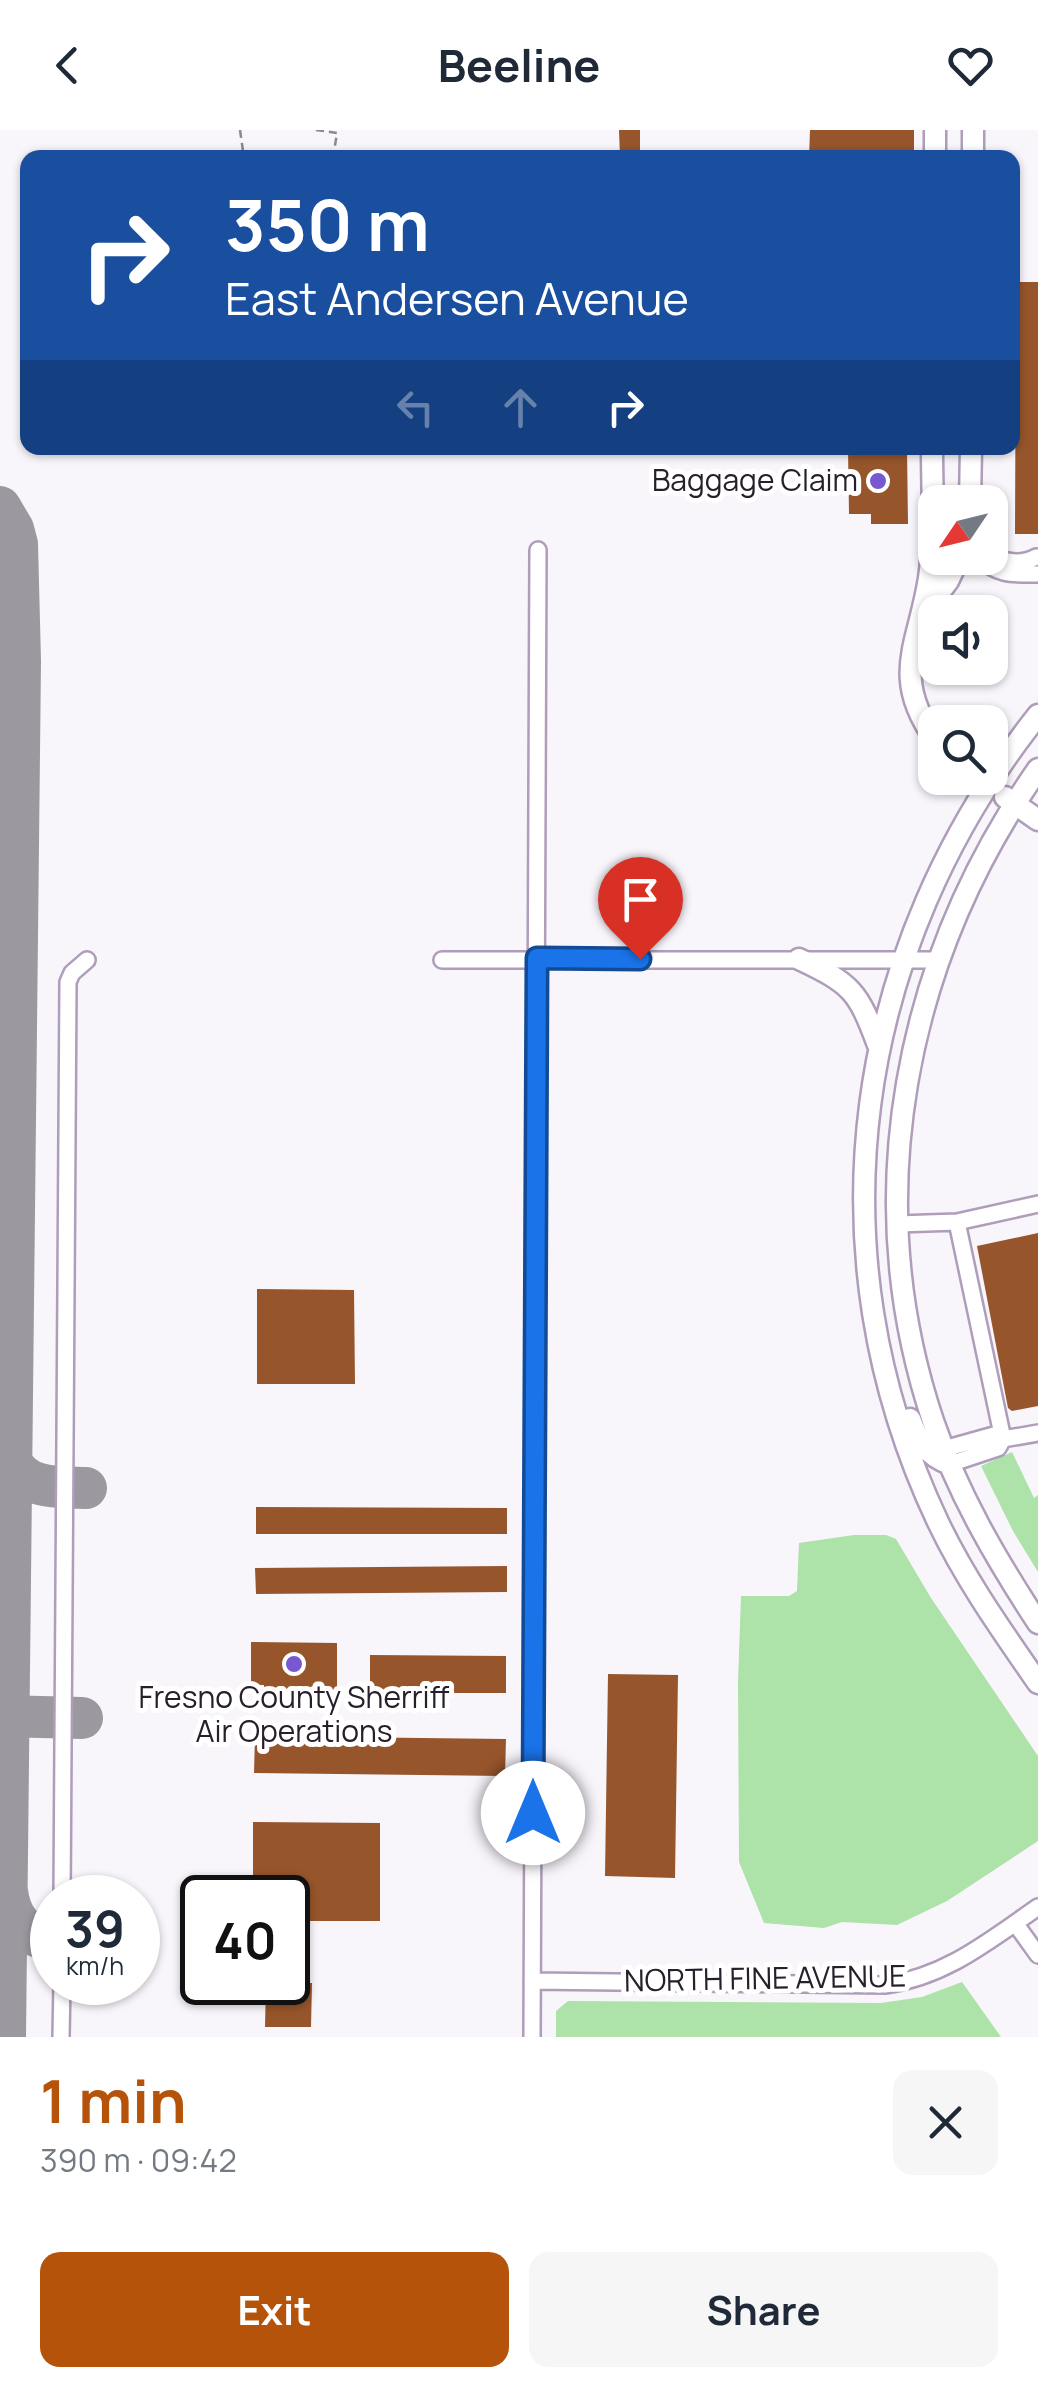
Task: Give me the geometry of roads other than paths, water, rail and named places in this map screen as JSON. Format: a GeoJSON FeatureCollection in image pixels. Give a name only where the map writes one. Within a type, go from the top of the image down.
{"type":"FeatureCollection","features":[{"type":"Feature","properties":{"kind":"main road"},"geometry":{"type":"LineString","coordinates":[[925,595],[932,550],[932,455]]}},
{"type":"Feature","properties":{"kind":"main road"},"geometry":{"type":"LineString","coordinates":[[970,485],[971,455]]}},
{"type":"Feature","properties":{"kind":"main road"},"geometry":{"type":"LineString","coordinates":[[918,624],[910,654],[910,688],[918,713]]}},
{"type":"Feature","properties":{"kind":"main road"},"geometry":{"type":"LineString","coordinates":[[1008,755],[1038,715]]}},
{"type":"Feature","properties":{"kind":"main road"},"geometry":{"type":"LineString","coordinates":[[1008,762],[1036,778],[1014,804],[976,870],[937,960],[919,1020],[907,1081],[898,1170],[898,1224],[911,1337],[947,1457],[990,1548],[1038,1623]]}},
{"type":"Feature","properties":{"kind":"main road"},"geometry":{"type":"LineString","coordinates":[[977,795],[944,857],[902,960],[878,1046],[863,1195],[871,1303],[898,1424],[929,1502],[975,1590],[1038,1683]]}},
{"type":"Feature","properties":{"kind":"main road"},"geometry":{"type":"LineString","coordinates":[[1002,795],[1038,820]]}},
{"type":"Feature","properties":{"kind":"main road"},"geometry":{"type":"LineString","coordinates":[[799,960],[836,976],[848,986],[864,1008],[878,1046]]}},
{"type":"Feature","properties":{"kind":"main road"},"geometry":{"type":"LineString","coordinates":[[871,1303],[922,1447],[936,1460],[947,1457]]}},
{"type":"Feature","properties":{"kind":"street"},"geometry":{"type":"LineString","coordinates":[[532,2037],[538,550]]}},
{"type":"Feature","properties":{"kind":"street"},"geometry":{"type":"LineString","coordinates":[[1008,561],[1037,566]]}},
{"type":"Feature","properties":{"kind":"street"},"geometry":{"type":"LineString","coordinates":[[1008,571],[1037,566]]}},
{"type":"Feature","properties":{"kind":"street"},"geometry":{"type":"LineString","coordinates":[[62,1875],[68,982],[87,960]]}},
{"type":"Feature","properties":{"kind":"street"},"geometry":{"type":"LineString","coordinates":[[442,960],[937,960]]}},
{"type":"Feature","properties":{"kind":"street"},"geometry":{"type":"LineString","coordinates":[[898,1224],[958,1222],[1038,1204]]}},
{"type":"Feature","properties":{"kind":"street"},"geometry":{"type":"LineString","coordinates":[[947,1457],[998,1448],[1004,1438],[958,1222]]}},
{"type":"Feature","properties":{"kind":"street"},"geometry":{"type":"LineString","coordinates":[[1004,1438],[1038,1432]]}},
{"type":"Feature","properties":{"kind":"street","name":"NORTH FINE AVENUE"},"geometry":{"type":"LineString","coordinates":[[532,1980],[884,1984],[936,1973],[962,1960],[1038,1907]]}},
{"type":"Feature","properties":{"kind":"street"},"geometry":{"type":"LineString","coordinates":[[1015,1923],[1038,1956]]}},
{"type":"Feature","properties":{"kind":"street"},"geometry":{"type":"LineString","coordinates":[[61,2037],[62,2005]]}},
{"type":"Feature","properties":{"kind":"place","name":"Baggage Claim"},"geometry":{"type":"Point","coordinates":[878,481]}},
{"type":"Feature","properties":{"kind":"place","name":"Fresno County Sherriff Air Operations"},"geometry":{"type":"Point","coordinates":[294,1664]}}]}
